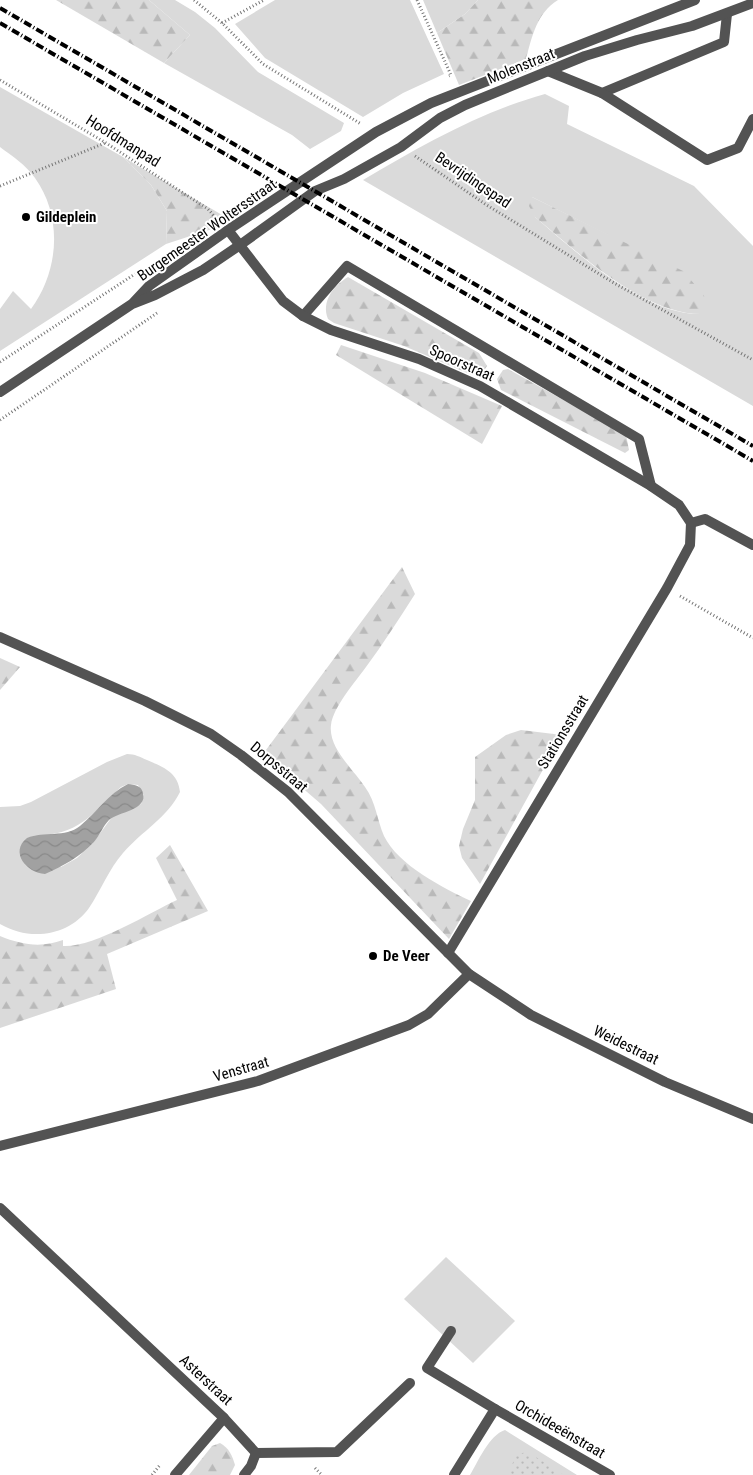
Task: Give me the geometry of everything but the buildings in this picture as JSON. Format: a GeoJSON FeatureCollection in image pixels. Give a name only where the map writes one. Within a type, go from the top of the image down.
{"type":"FeatureCollection","features":[{"type":"Feature","properties":{"kind":"street","name":"Molenstraat"},"geometry":{"type":"LineString","coordinates":[[301,183],[376,132],[431,103],[696,0]]}},
{"type":"Feature","properties":{"kind":"street","name":"Molenstraat"},"geometry":{"type":"LineString","coordinates":[[315,191],[344,179],[400,147],[440,118],[465,105],[585,56],[692,26],[753,3]]}},
{"type":"Feature","properties":{"kind":"street"},"geometry":{"type":"LineString","coordinates":[[602,93],[724,42],[727,14]]}},
{"type":"Feature","properties":{"kind":"street"},"geometry":{"type":"LineString","coordinates":[[548,71],[602,93],[707,160],[738,148],[753,120]]}},
{"type":"Feature","properties":{"kind":"street","name":"Burgemeester Woltersstraat"},"geometry":{"type":"LineString","coordinates":[[132,304],[149,286],[228,230],[301,183]]}},
{"type":"Feature","properties":{"kind":"street","name":"Burgemeester Woltersstraat"},"geometry":{"type":"LineString","coordinates":[[0,392],[132,304],[202,270],[240,246],[315,191]]}},
{"type":"Feature","properties":{"kind":"street","name":"Spoorstraat"},"geometry":{"type":"LineString","coordinates":[[228,230],[283,301],[303,316],[331,330],[419,360],[480,386],[651,486],[679,505],[691,523]]}},
{"type":"Feature","properties":{"kind":"street"},"geometry":{"type":"LineString","coordinates":[[303,316],[347,266],[639,439],[651,486]]}},
{"type":"Feature","properties":{"kind":"street"},"geometry":{"type":"LineString","coordinates":[[691,523],[705,519],[753,545]]}},
{"type":"Feature","properties":{"kind":"street","name":"Stationsstraat"},"geometry":{"type":"LineString","coordinates":[[448,953],[667,588],[690,545],[691,523]]}},
{"type":"Feature","properties":{"kind":"street","name":"Dorpsstraat"},"geometry":{"type":"LineString","coordinates":[[0,637],[145,701],[212,734],[288,792],[469,974],[490,988]]}},
{"type":"Feature","properties":{"kind":"street","name":"Venstraat"},"geometry":{"type":"LineString","coordinates":[[0,1146],[258,1081],[409,1025],[428,1014],[469,974]]}},
{"type":"Feature","properties":{"kind":"street","name":"Weidestraat"},"geometry":{"type":"LineString","coordinates":[[490,988],[531,1016],[680,1089],[753,1119]]}},
{"type":"Feature","properties":{"kind":"street","name":"Asterstraat"},"geometry":{"type":"LineString","coordinates":[[0,1208],[224,1418],[256,1453]]}},
{"type":"Feature","properties":{"kind":"street"},"geometry":{"type":"LineString","coordinates":[[452,1331],[427,1368],[495,1408],[454,1475]]}},
{"type":"Feature","properties":{"kind":"street"},"geometry":{"type":"LineString","coordinates":[[244,1475],[251,1466],[256,1453],[337,1452],[410,1382]]}},
{"type":"Feature","properties":{"kind":"street","name":"Orchideeënstraat"},"geometry":{"type":"LineString","coordinates":[[495,1408],[610,1475]]}},
{"type":"Feature","properties":{"kind":"street"},"geometry":{"type":"LineString","coordinates":[[176,1475],[224,1418]]}},
{"type":"Feature","properties":{"kind":"path"},"geometry":{"type":"LineString","coordinates":[[194,0],[222,23],[263,64],[376,132]]}},
{"type":"Feature","properties":{"kind":"path"},"geometry":{"type":"LineString","coordinates":[[222,23],[264,0]]}},
{"type":"Feature","properties":{"kind":"path"},"geometry":{"type":"LineString","coordinates":[[417,0],[451,75],[443,79]]}},
{"type":"Feature","properties":{"kind":"path","name":"Hoofdmanpad"},"geometry":{"type":"LineString","coordinates":[[0,80],[106,143],[208,209],[228,230]]}},
{"type":"Feature","properties":{"kind":"path"},"geometry":{"type":"LineString","coordinates":[[360,123],[368,119]]}},
{"type":"Feature","properties":{"kind":"path"},"geometry":{"type":"LineString","coordinates":[[0,186],[106,143]]}},
{"type":"Feature","properties":{"kind":"path","name":"Bevrijdingspad"},"geometry":{"type":"LineString","coordinates":[[400,147],[442,172],[485,204],[614,283],[753,360]]}},
{"type":"Feature","properties":{"kind":"path"},"geometry":{"type":"LineString","coordinates":[[0,362],[142,270]]}},
{"type":"Feature","properties":{"kind":"path"},"geometry":{"type":"LineString","coordinates":[[0,420],[158,312]]}},
{"type":"Feature","properties":{"kind":"path"},"geometry":{"type":"LineString","coordinates":[[667,588],[753,638]]}},
{"type":"Feature","properties":{"kind":"green space"},"geometry":{"type":"Polygon","coordinates":[[[56,0],[149,0],[190,35],[164,63],[56,0]]]}},
{"type":"Feature","properties":{"kind":"green space"},"geometry":{"type":"Polygon","coordinates":[[[149,0],[175,0],[195,12],[215,28],[258,72],[344,123],[341,131],[310,149],[292,135],[164,63],[190,35],[149,0]]]}},
{"type":"Feature","properties":{"kind":"green space"},"geometry":{"type":"Polygon","coordinates":[[[275,0],[410,0],[444,74],[403,93],[363,117],[265,58],[235,24],[275,0]]]}},
{"type":"Feature","properties":{"kind":"green space"},"geometry":{"type":"Polygon","coordinates":[[[423,0],[478,0],[465,14],[437,33],[423,0]]]}},
{"type":"Feature","properties":{"kind":"green space"},"geometry":{"type":"Polygon","coordinates":[[[478,0],[558,0],[540,18],[526,59],[459,85],[437,33],[465,14],[478,0]]]}},
{"type":"Feature","properties":{"kind":"green space"},"geometry":{"type":"Polygon","coordinates":[[[0,87],[123,157],[151,185],[167,211],[166,244],[0,351],[0,309],[13,291],[31,309],[47,278],[54,244],[50,210],[44,193],[27,169],[0,147],[0,87]]]}},
{"type":"Feature","properties":{"kind":"green space"},"geometry":{"type":"Polygon","coordinates":[[[545,94],[569,106],[567,124],[694,186],[753,246],[753,406],[363,180],[451,131],[521,101],[545,94]],[[532,197],[535,217],[613,280],[658,305],[681,312],[703,314],[612,237],[532,197]]]}},
{"type":"Feature","properties":{"kind":"green space"},"geometry":{"type":"Polygon","coordinates":[[[123,157],[229,219],[218,227],[166,244],[167,211],[151,185],[123,157]]]}},
{"type":"Feature","properties":{"kind":"green space"},"geometry":{"type":"Polygon","coordinates":[[[532,197],[683,271],[703,294],[710,307],[703,314],[681,312],[659,305],[613,279],[535,217],[529,206],[532,197]]]}},
{"type":"Feature","properties":{"kind":"green space"},"geometry":{"type":"Polygon","coordinates":[[[348,277],[479,353],[487,366],[483,372],[472,375],[404,346],[334,323],[328,319],[326,313],[327,301],[333,290],[348,277]]]}},
{"type":"Feature","properties":{"kind":"green space"},"geometry":{"type":"Polygon","coordinates":[[[341,345],[425,373],[502,406],[482,444],[336,355],[341,345]]]}},
{"type":"Feature","properties":{"kind":"green space"},"geometry":{"type":"Polygon","coordinates":[[[508,369],[626,435],[629,450],[625,453],[501,390],[497,379],[503,370],[508,369]]]}},
{"type":"Feature","properties":{"kind":"green space"},"geometry":{"type":"Polygon","coordinates":[[[402,567],[415,594],[379,649],[340,702],[331,725],[331,734],[343,758],[369,793],[384,836],[391,847],[410,866],[471,901],[449,939],[321,804],[263,754],[402,567]]]}},
{"type":"Feature","properties":{"kind":"green space"},"geometry":{"type":"Polygon","coordinates":[[[0,658],[20,667],[0,690],[0,658]]]}},
{"type":"Feature","properties":{"kind":"green space"},"geometry":{"type":"Polygon","coordinates":[[[521,730],[562,735],[480,884],[462,858],[459,846],[463,829],[475,800],[475,757],[506,735],[521,730]]]}},
{"type":"Feature","properties":{"kind":"green space"},"geometry":{"type":"Polygon","coordinates":[[[127,754],[140,757],[169,771],[179,785],[180,792],[161,817],[123,853],[113,866],[89,908],[80,918],[59,930],[35,934],[23,933],[0,924],[0,807],[20,806],[31,802],[107,762],[127,754]],[[128,784],[121,787],[92,815],[73,828],[49,835],[33,836],[61,867],[77,858],[93,843],[112,817],[141,804],[144,795],[138,785],[128,784]]]}},
{"type":"Feature","properties":{"kind":"green space"},"geometry":{"type":"Polygon","coordinates":[[[170,845],[208,911],[107,954],[116,989],[0,1028],[0,936],[16,942],[39,945],[63,940],[63,946],[75,945],[121,929],[177,900],[156,858],[170,845]]]}},
{"type":"Feature","properties":{"kind":"green space"},"geometry":{"type":"Polygon","coordinates":[[[446,1257],[515,1321],[473,1363],[404,1299],[446,1257]]]}},
{"type":"Feature","properties":{"kind":"green space"},"geometry":{"type":"Polygon","coordinates":[[[505,1430],[577,1475],[470,1475],[489,1443],[494,1437],[505,1430]]]}},
{"type":"Feature","properties":{"kind":"green space"},"geometry":{"type":"Polygon","coordinates":[[[220,1443],[226,1447],[233,1458],[235,1465],[230,1475],[189,1475],[212,1446],[220,1443]]]}},
{"type":"Feature","properties":{"kind":"green space"},"geometry":{"type":"Polygon","coordinates":[[[528,1452],[564,1475],[507,1475],[517,1454],[528,1452]]]}},
{"type":"Feature","properties":{"kind":"water"},"geometry":{"type":"Polygon","coordinates":[[[128,784],[141,788],[143,799],[141,803],[137,807],[109,820],[94,842],[77,857],[45,874],[32,870],[22,861],[20,849],[27,838],[74,830],[86,821],[114,793],[128,784]]]}},
{"type":"Feature","properties":{"kind":"railway"},"geometry":{"type":"LineString","coordinates":[[0,8],[753,446]]}},
{"type":"Feature","properties":{"kind":"railway"},"geometry":{"type":"LineString","coordinates":[[0,23],[753,461]]}},
{"type":"Feature","properties":{"kind":"place","name":"Gildeplein"},"geometry":{"type":"Point","coordinates":[26,217]}},
{"type":"Feature","properties":{"kind":"place","name":"De Veer"},"geometry":{"type":"Point","coordinates":[373,956]}}]}
